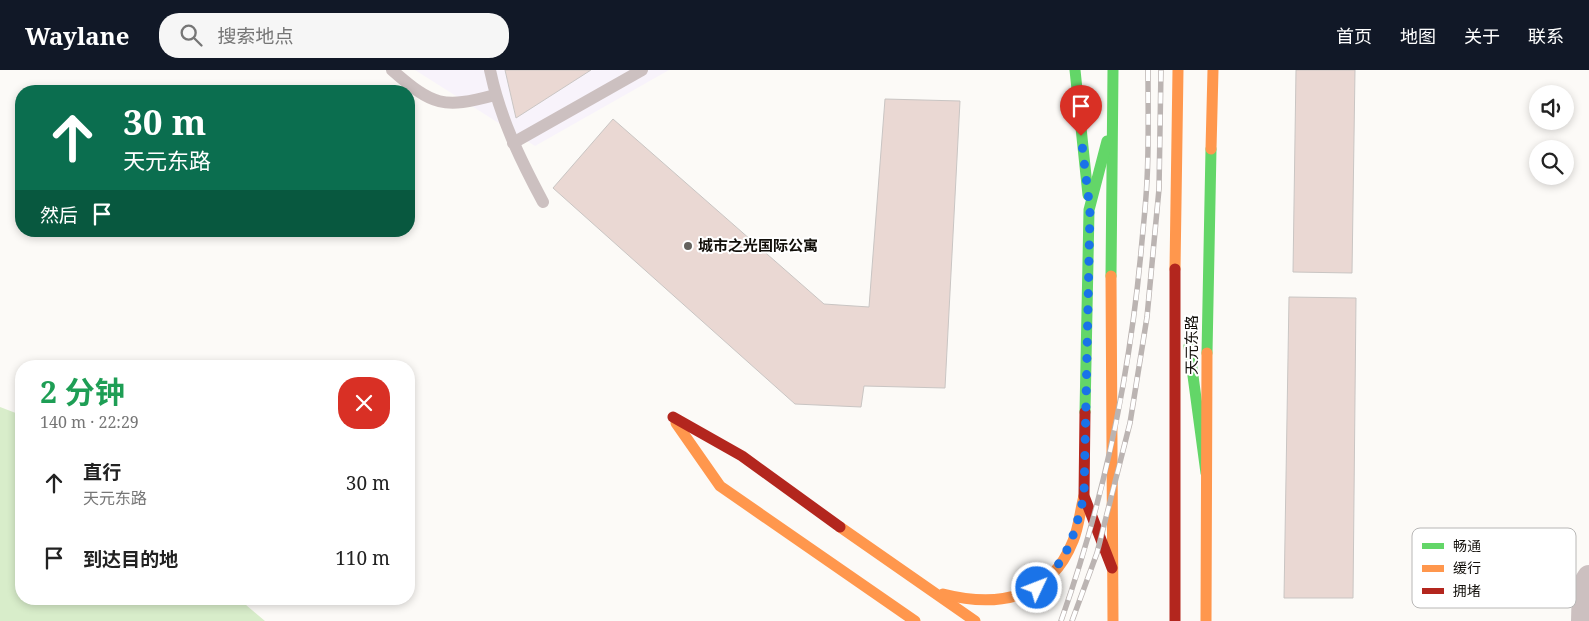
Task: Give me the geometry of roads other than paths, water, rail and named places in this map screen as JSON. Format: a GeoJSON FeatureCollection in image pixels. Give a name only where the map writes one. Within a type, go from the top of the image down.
{"type":"FeatureCollection","features":[{"type":"Feature","properties":{"kind":"main road"},"geometry":{"type":"LineString","coordinates":[[1075,70],[1110,371]]}},
{"type":"Feature","properties":{"kind":"main road"},"geometry":{"type":"LineString","coordinates":[[1113,70],[1110,371],[1113,621]]}},
{"type":"Feature","properties":{"kind":"main road","name":"天元东路"},"geometry":{"type":"LineString","coordinates":[[1176,621],[1175,236],[1178,70]]}},
{"type":"Feature","properties":{"kind":"main road","name":"天元东路"},"geometry":{"type":"LineString","coordinates":[[1206,621],[1207,296],[1213,70]]}},
{"type":"Feature","properties":{"kind":"main road"},"geometry":{"type":"LineString","coordinates":[[912,579],[944,594],[982,602],[1013,599],[1037,588],[1056,570],[1072,542],[1084,496],[1090,210],[1112,120]]}},
{"type":"Feature","properties":{"kind":"main road"},"geometry":{"type":"LineString","coordinates":[[1175,236],[1206,473]]}},
{"type":"Feature","properties":{"kind":"main road"},"geometry":{"type":"LineString","coordinates":[[915,621],[720,486],[673,417],[742,456],[912,579],[975,621]]}},
{"type":"Feature","properties":{"kind":"main road"},"geometry":{"type":"LineString","coordinates":[[1084,496],[1112,569]]}},
{"type":"Feature","properties":{"kind":"main road"},"geometry":{"type":"LineString","coordinates":[[814,552],[845,588]]}},
{"type":"Feature","properties":{"kind":"street"},"geometry":{"type":"LineString","coordinates":[[1583,621],[1584,584],[1589,577]]}},
{"type":"Feature","properties":{"kind":"lane"},"geometry":{"type":"LineString","coordinates":[[392,70],[409,85]]}},
{"type":"Feature","properties":{"kind":"lane"},"geometry":{"type":"LineString","coordinates":[[490,70],[495,95],[512,142],[544,202]]}},
{"type":"Feature","properties":{"kind":"lane"},"geometry":{"type":"LineString","coordinates":[[512,142],[642,70]]}},
{"type":"Feature","properties":{"kind":"lane"},"geometry":{"type":"LineString","coordinates":[[415,90],[436,101],[462,104],[495,95]]}},
{"type":"Feature","properties":{"kind":"railway"},"geometry":{"type":"LineString","coordinates":[[1061,621],[1090,530],[1113,439],[1122,393],[1136,300],[1147,189],[1148,70]]}},
{"type":"Feature","properties":{"kind":"railway"},"geometry":{"type":"LineString","coordinates":[[1072,621],[1097,553],[1130,423],[1147,317],[1159,189],[1161,70]]}},
{"type":"Feature","properties":{"kind":"place","name":"城市之光国际公寓"},"geometry":{"type":"Point","coordinates":[688,246]}}]}
